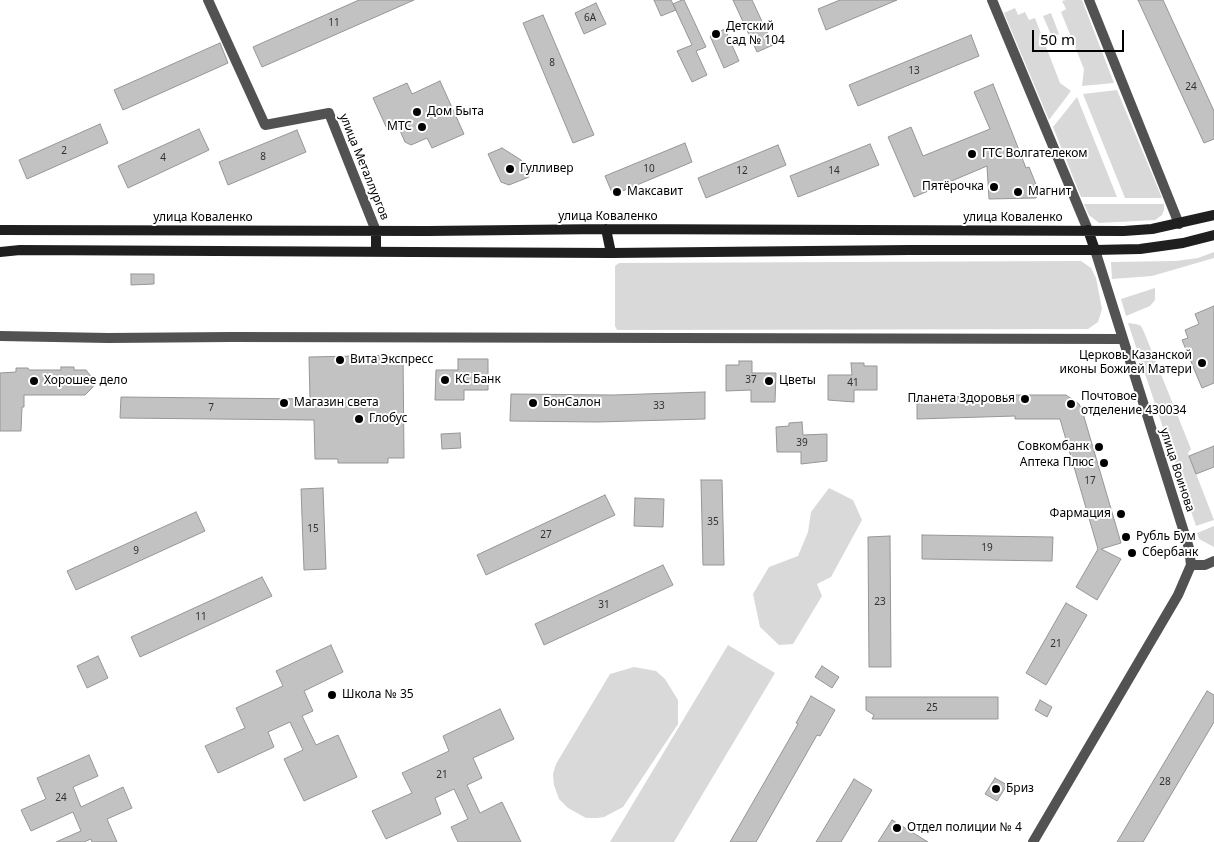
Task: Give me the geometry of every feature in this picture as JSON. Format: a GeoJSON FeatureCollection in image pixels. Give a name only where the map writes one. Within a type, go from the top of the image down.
{"type":"FeatureCollection","features":[{"type":"Feature","properties":{"kind":"main road","name":"улица Коваленко"},"geometry":{"type":"LineString","coordinates":[[0,230],[1088,230],[1152,229],[1214,215]]}},
{"type":"Feature","properties":{"kind":"main road"},"geometry":{"type":"LineString","coordinates":[[1179,224],[1183,243]]}},
{"type":"Feature","properties":{"kind":"main road"},"geometry":{"type":"LineString","coordinates":[[606,229],[611,253]]}},
{"type":"Feature","properties":{"kind":"main road","name":"улица Воинова"},"geometry":{"type":"LineString","coordinates":[[1088,230],[1095,250]]}},
{"type":"Feature","properties":{"kind":"main road","name":"улица Металлургов"},"geometry":{"type":"LineString","coordinates":[[376,231],[376,252]]}},
{"type":"Feature","properties":{"kind":"main road"},"geometry":{"type":"LineString","coordinates":[[909,250],[910,231]]}},
{"type":"Feature","properties":{"kind":"main road"},"geometry":{"type":"LineString","coordinates":[[0,252],[20,250],[611,253],[1095,250],[1140,249],[1183,243],[1214,235]]}},
{"type":"Feature","properties":{"kind":"street","name":"улица Металлургов"},"geometry":{"type":"LineString","coordinates":[[208,0],[265,125],[329,113],[376,231]]}},
{"type":"Feature","properties":{"kind":"street","name":"улица Воинова"},"geometry":{"type":"LineString","coordinates":[[992,0],[1088,230]]}},
{"type":"Feature","properties":{"kind":"street"},"geometry":{"type":"LineString","coordinates":[[1088,0],[1179,224]]}},
{"type":"Feature","properties":{"kind":"street","name":"улица Воинова"},"geometry":{"type":"LineString","coordinates":[[1033,842],[1178,595],[1187,578],[1190,565],[1189,548],[1095,250]]}},
{"type":"Feature","properties":{"kind":"street"},"geometry":{"type":"LineString","coordinates":[[0,336],[108,338],[1122,338]]}},
{"type":"Feature","properties":{"kind":"street"},"geometry":{"type":"LineString","coordinates":[[1190,565],[1205,565],[1214,561]]}},
{"type":"Feature","properties":{"kind":"shaded area"},"geometry":{"type":"Polygon","coordinates":[[[1082,0],[1114,83],[1082,86],[1084,69],[1061,12],[1066,9],[1062,1],[1082,0]]]}},
{"type":"Feature","properties":{"kind":"shaded area"},"geometry":{"type":"Polygon","coordinates":[[[1015,8],[1018,15],[1025,12],[1029,20],[1035,18],[1060,83],[1071,91],[1049,120],[1004,13],[1015,8]]]}},
{"type":"Feature","properties":{"kind":"shaded area"},"geometry":{"type":"Polygon","coordinates":[[[1051,13],[1059,34],[1052,37],[1043,16],[1051,13]]]}},
{"type":"Feature","properties":{"kind":"shaded area"},"geometry":{"type":"Polygon","coordinates":[[[1117,90],[1162,198],[1125,198],[1083,94],[1117,90]]]}},
{"type":"Feature","properties":{"kind":"shaded area"},"geometry":{"type":"Polygon","coordinates":[[[1077,97],[1117,197],[1081,197],[1053,127],[1077,97]]]}},
{"type":"Feature","properties":{"kind":"shaded area"},"geometry":{"type":"Polygon","coordinates":[[[1084,204],[1164,204],[1164,210],[1162,215],[1155,220],[1099,223],[1089,215],[1084,204]]]}},
{"type":"Feature","properties":{"kind":"shaded area"},"geometry":{"type":"Polygon","coordinates":[[[1214,252],[1214,258],[1152,276],[1112,279],[1111,262],[1176,261],[1198,258],[1214,252]]]}},
{"type":"Feature","properties":{"kind":"shaded area"},"geometry":{"type":"Polygon","coordinates":[[[1081,261],[1091,268],[1096,278],[1102,309],[1098,322],[1088,329],[617,330],[615,326],[615,266],[619,263],[1081,261]]]}},
{"type":"Feature","properties":{"kind":"shaded area"},"geometry":{"type":"Polygon","coordinates":[[[1155,288],[1155,300],[1150,306],[1126,316],[1121,299],[1155,288]]]}},
{"type":"Feature","properties":{"kind":"shaded area"},"geometry":{"type":"Polygon","coordinates":[[[1128,323],[1141,326],[1144,332],[1191,449],[1188,453],[1214,520],[1196,526],[1128,323]]]}},
{"type":"Feature","properties":{"kind":"shaded area"},"geometry":{"type":"Polygon","coordinates":[[[829,488],[853,500],[862,520],[831,577],[817,584],[822,596],[793,644],[779,645],[760,627],[753,594],[769,567],[798,556],[808,532],[811,512],[829,488]]]}},
{"type":"Feature","properties":{"kind":"shaded area"},"geometry":{"type":"Polygon","coordinates":[[[1214,526],[1214,547],[1199,539],[1197,533],[1214,526]]]}},
{"type":"Feature","properties":{"kind":"shaded area"},"geometry":{"type":"Polygon","coordinates":[[[728,645],[775,673],[674,842],[610,842],[728,645]]]}},
{"type":"Feature","properties":{"kind":"shaded area"},"geometry":{"type":"Polygon","coordinates":[[[634,667],[656,671],[665,679],[678,700],[678,724],[623,807],[604,817],[586,818],[568,808],[559,799],[554,785],[553,774],[556,764],[610,674],[634,667]]]}},
{"type":"Feature","properties":{"kind":"building"},"geometry":{"type":"Polygon","coordinates":[[[359,0],[414,0],[262,67],[253,47],[359,0]]]}},
{"type":"Feature","properties":{"kind":"building"},"geometry":{"type":"Polygon","coordinates":[[[654,0],[671,0],[676,10],[661,16],[654,0]]]}},
{"type":"Feature","properties":{"kind":"building"},"geometry":{"type":"Polygon","coordinates":[[[684,0],[706,47],[696,51],[707,75],[692,82],[677,51],[692,45],[673,4],[684,0]]]}},
{"type":"Feature","properties":{"kind":"building"},"geometry":{"type":"Polygon","coordinates":[[[733,0],[752,0],[773,45],[757,52],[733,0]]]}},
{"type":"Feature","properties":{"kind":"building"},"geometry":{"type":"Polygon","coordinates":[[[840,0],[897,0],[826,30],[818,9],[840,0]]]}},
{"type":"Feature","properties":{"kind":"building"},"geometry":{"type":"Polygon","coordinates":[[[1138,0],[1163,0],[1214,111],[1214,139],[1204,143],[1138,0]]]}},
{"type":"Feature","properties":{"kind":"building"},"geometry":{"type":"Polygon","coordinates":[[[596,3],[606,24],[584,34],[575,13],[596,3]]]}},
{"type":"Feature","properties":{"kind":"building"},"geometry":{"type":"Polygon","coordinates":[[[543,15],[594,135],[573,143],[523,23],[543,15]]]}},
{"type":"Feature","properties":{"kind":"building"},"geometry":{"type":"Polygon","coordinates":[[[725,29],[739,61],[724,68],[710,36],[725,29]]]}},
{"type":"Feature","properties":{"kind":"building"},"geometry":{"type":"Polygon","coordinates":[[[971,35],[979,56],[858,106],[849,85],[971,35]]]}},
{"type":"Feature","properties":{"kind":"building"},"geometry":{"type":"Polygon","coordinates":[[[220,43],[228,63],[123,110],[114,90],[220,43]]]}},
{"type":"Feature","properties":{"kind":"building","name":"Дом Быта"},"geometry":{"type":"Polygon","coordinates":[[[440,81],[464,134],[432,148],[427,138],[411,145],[405,142],[398,126],[388,131],[373,98],[407,83],[412,94],[440,81]]]}},
{"type":"Feature","properties":{"kind":"building"},"geometry":{"type":"Polygon","coordinates":[[[993,84],[1026,168],[1029,167],[1039,192],[1036,198],[989,199],[987,166],[914,197],[888,137],[911,127],[923,156],[990,129],[974,92],[993,84]]]}},
{"type":"Feature","properties":{"kind":"building"},"geometry":{"type":"Polygon","coordinates":[[[100,124],[108,143],[27,179],[19,160],[100,124]]]}},
{"type":"Feature","properties":{"kind":"building"},"geometry":{"type":"Polygon","coordinates":[[[199,129],[209,150],[128,188],[118,166],[199,129]]]}},
{"type":"Feature","properties":{"kind":"building"},"geometry":{"type":"Polygon","coordinates":[[[297,130],[306,152],[228,185],[219,162],[297,130]]]}},
{"type":"Feature","properties":{"kind":"building"},"geometry":{"type":"Polygon","coordinates":[[[685,143],[692,162],[613,195],[605,176],[685,143]]]}},
{"type":"Feature","properties":{"kind":"building"},"geometry":{"type":"Polygon","coordinates":[[[870,144],[879,165],[798,197],[790,176],[870,144]]]}},
{"type":"Feature","properties":{"kind":"building"},"geometry":{"type":"Polygon","coordinates":[[[778,145],[786,165],[706,198],[698,178],[778,145]]]}},
{"type":"Feature","properties":{"kind":"building","name":"Гулливер"},"geometry":{"type":"Polygon","coordinates":[[[502,148],[521,160],[529,177],[509,185],[501,182],[488,154],[502,148]]]}},
{"type":"Feature","properties":{"kind":"building"},"geometry":{"type":"Polygon","coordinates":[[[131,274],[154,274],[154,284],[131,285],[131,274]]]}},
{"type":"Feature","properties":{"kind":"building","name":"Церковь Казанской иконы Божией Матери"},"geometry":{"type":"Polygon","coordinates":[[[1214,306],[1214,383],[1202,388],[1182,340],[1188,338],[1185,330],[1199,324],[1195,314],[1214,306]]]}},
{"type":"Feature","properties":{"kind":"building","name":"Глобус"},"geometry":{"type":"Polygon","coordinates":[[[403,355],[404,458],[388,458],[388,463],[338,463],[338,459],[315,459],[314,420],[120,418],[121,397],[310,399],[309,357],[403,355]]]}},
{"type":"Feature","properties":{"kind":"building"},"geometry":{"type":"Polygon","coordinates":[[[458,359],[488,359],[488,390],[464,390],[464,400],[435,400],[436,370],[458,370],[458,359]]]}},
{"type":"Feature","properties":{"kind":"building"},"geometry":{"type":"Polygon","coordinates":[[[739,361],[752,361],[752,373],[776,373],[775,402],[751,402],[751,390],[726,391],[726,365],[739,365],[739,361]]]}},
{"type":"Feature","properties":{"kind":"building"},"geometry":{"type":"Polygon","coordinates":[[[851,363],[877,366],[877,390],[854,390],[854,402],[828,400],[828,375],[852,375],[851,363]]]}},
{"type":"Feature","properties":{"kind":"building"},"geometry":{"type":"Polygon","coordinates":[[[61,367],[74,367],[74,370],[86,370],[93,379],[93,387],[85,395],[24,395],[21,431],[0,431],[0,373],[16,372],[16,368],[61,370],[61,367]]]}},
{"type":"Feature","properties":{"kind":"building"},"geometry":{"type":"Polygon","coordinates":[[[705,392],[705,419],[597,422],[510,421],[511,394],[614,395],[705,392]]]}},
{"type":"Feature","properties":{"kind":"building"},"geometry":{"type":"Polygon","coordinates":[[[1066,395],[1079,404],[1082,410],[1121,543],[1101,549],[1121,559],[1097,600],[1076,587],[1098,549],[1060,419],[1015,419],[1015,416],[917,419],[917,398],[1066,395]]]}},
{"type":"Feature","properties":{"kind":"building"},"geometry":{"type":"Polygon","coordinates":[[[802,422],[803,435],[827,434],[827,461],[801,464],[801,452],[777,452],[776,427],[802,422]]]}},
{"type":"Feature","properties":{"kind":"building"},"geometry":{"type":"Polygon","coordinates":[[[460,433],[461,448],[442,449],[441,434],[460,433]]]}},
{"type":"Feature","properties":{"kind":"building"},"geometry":{"type":"Polygon","coordinates":[[[1214,446],[1214,467],[1196,474],[1189,456],[1214,446]]]}},
{"type":"Feature","properties":{"kind":"building"},"geometry":{"type":"Polygon","coordinates":[[[701,480],[722,480],[724,565],[703,565],[701,480]]]}},
{"type":"Feature","properties":{"kind":"building"},"geometry":{"type":"Polygon","coordinates":[[[323,488],[326,569],[304,570],[301,489],[323,488]]]}},
{"type":"Feature","properties":{"kind":"building"},"geometry":{"type":"Polygon","coordinates":[[[605,495],[615,515],[486,575],[477,555],[605,495]]]}},
{"type":"Feature","properties":{"kind":"building"},"geometry":{"type":"Polygon","coordinates":[[[635,498],[664,499],[663,527],[634,526],[635,498]]]}},
{"type":"Feature","properties":{"kind":"building"},"geometry":{"type":"Polygon","coordinates":[[[196,512],[205,531],[76,590],[67,571],[196,512]]]}},
{"type":"Feature","properties":{"kind":"building"},"geometry":{"type":"Polygon","coordinates":[[[922,535],[1053,537],[1052,561],[922,559],[922,535]]]}},
{"type":"Feature","properties":{"kind":"building"},"geometry":{"type":"Polygon","coordinates":[[[890,536],[891,667],[869,667],[868,537],[890,536]]]}},
{"type":"Feature","properties":{"kind":"building"},"geometry":{"type":"Polygon","coordinates":[[[663,565],[673,585],[544,645],[535,624],[663,565]]]}},
{"type":"Feature","properties":{"kind":"building"},"geometry":{"type":"Polygon","coordinates":[[[262,577],[272,596],[140,657],[131,637],[262,577]]]}},
{"type":"Feature","properties":{"kind":"building"},"geometry":{"type":"Polygon","coordinates":[[[1066,603],[1087,615],[1046,685],[1026,673],[1066,603]]]}},
{"type":"Feature","properties":{"kind":"building"},"geometry":{"type":"Polygon","coordinates":[[[331,645],[343,672],[304,691],[313,711],[302,716],[316,745],[338,735],[357,777],[304,801],[284,759],[303,750],[290,722],[268,732],[274,747],[218,773],[205,746],[245,728],[236,708],[283,686],[276,671],[331,645]]]}},
{"type":"Feature","properties":{"kind":"building"},"geometry":{"type":"Polygon","coordinates":[[[98,656],[108,678],[87,688],[77,666],[98,656]]]}},
{"type":"Feature","properties":{"kind":"building"},"geometry":{"type":"Polygon","coordinates":[[[822,666],[839,677],[832,688],[815,677],[822,666]]]}},
{"type":"Feature","properties":{"kind":"building"},"geometry":{"type":"Polygon","coordinates":[[[1207,691],[1214,695],[1214,722],[1143,842],[1117,842],[1207,691]]]}},
{"type":"Feature","properties":{"kind":"building"},"geometry":{"type":"Polygon","coordinates":[[[811,696],[835,710],[820,736],[817,735],[756,842],[730,842],[798,724],[796,723],[811,696]]]}},
{"type":"Feature","properties":{"kind":"building"},"geometry":{"type":"Polygon","coordinates":[[[866,697],[998,697],[998,719],[872,719],[874,715],[866,710],[866,697]]]}},
{"type":"Feature","properties":{"kind":"building"},"geometry":{"type":"Polygon","coordinates":[[[1040,700],[1052,707],[1047,717],[1035,710],[1040,700]]]}},
{"type":"Feature","properties":{"kind":"building"},"geometry":{"type":"Polygon","coordinates":[[[500,709],[514,739],[473,758],[482,778],[467,785],[480,813],[502,802],[521,842],[458,842],[451,827],[468,819],[454,789],[435,798],[441,814],[386,839],[372,811],[412,793],[402,773],[449,751],[443,736],[500,709]]]}},
{"type":"Feature","properties":{"kind":"building"},"geometry":{"type":"Polygon","coordinates":[[[89,755],[98,776],[73,787],[81,807],[123,787],[132,808],[107,819],[117,842],[92,842],[91,839],[84,842],[56,842],[81,831],[73,812],[31,831],[21,810],[46,799],[37,778],[89,755]]]}},
{"type":"Feature","properties":{"kind":"building","name":"Бриз"},"geometry":{"type":"Polygon","coordinates":[[[995,778],[1007,785],[997,801],[985,794],[995,778]]]}},
{"type":"Feature","properties":{"kind":"building"},"geometry":{"type":"Polygon","coordinates":[[[854,779],[872,790],[841,842],[816,842],[854,779]]]}},
{"type":"Feature","properties":{"kind":"building","name":"Отдел полиции № 4"},"geometry":{"type":"Polygon","coordinates":[[[892,820],[928,842],[878,842],[892,820]]]}},
{"type":"Feature","properties":{"kind":"place","name":"Детский сад № 104"},"geometry":{"type":"Point","coordinates":[716,34]}},
{"type":"Feature","properties":{"kind":"place","name":"Дом Быта"},"geometry":{"type":"Point","coordinates":[417,112]}},
{"type":"Feature","properties":{"kind":"place","name":"МТС"},"geometry":{"type":"Point","coordinates":[422,127]}},
{"type":"Feature","properties":{"kind":"place","name":"ГТС Волгателеком"},"geometry":{"type":"Point","coordinates":[972,154]}},
{"type":"Feature","properties":{"kind":"place","name":"Гулливер"},"geometry":{"type":"Point","coordinates":[510,169]}},
{"type":"Feature","properties":{"kind":"place","name":"Пятёрочка"},"geometry":{"type":"Point","coordinates":[994,187]}},
{"type":"Feature","properties":{"kind":"place","name":"Максавит"},"geometry":{"type":"Point","coordinates":[617,192]}},
{"type":"Feature","properties":{"kind":"place","name":"Магнит"},"geometry":{"type":"Point","coordinates":[1018,192]}},
{"type":"Feature","properties":{"kind":"place","name":"Вита Экспресс"},"geometry":{"type":"Point","coordinates":[340,360]}},
{"type":"Feature","properties":{"kind":"place","name":"Церковь Казанской иконы Божией Матери"},"geometry":{"type":"Point","coordinates":[1202,363]}},
{"type":"Feature","properties":{"kind":"place","name":"КС Банк"},"geometry":{"type":"Point","coordinates":[445,380]}},
{"type":"Feature","properties":{"kind":"place","name":"Хорошее дело"},"geometry":{"type":"Point","coordinates":[34,381]}},
{"type":"Feature","properties":{"kind":"place","name":"Цветы"},"geometry":{"type":"Point","coordinates":[769,381]}},
{"type":"Feature","properties":{"kind":"place","name":"Планета Здоровья"},"geometry":{"type":"Point","coordinates":[1025,399]}},
{"type":"Feature","properties":{"kind":"place","name":"Магазин света"},"geometry":{"type":"Point","coordinates":[284,403]}},
{"type":"Feature","properties":{"kind":"place","name":"БонСалон"},"geometry":{"type":"Point","coordinates":[533,403]}},
{"type":"Feature","properties":{"kind":"place","name":"Почтовое отделение 430034"},"geometry":{"type":"Point","coordinates":[1071,404]}},
{"type":"Feature","properties":{"kind":"place","name":"Глобус"},"geometry":{"type":"Point","coordinates":[359,419]}},
{"type":"Feature","properties":{"kind":"place","name":"Совкомбанк"},"geometry":{"type":"Point","coordinates":[1099,447]}},
{"type":"Feature","properties":{"kind":"place","name":"Аптека Плюс"},"geometry":{"type":"Point","coordinates":[1104,463]}},
{"type":"Feature","properties":{"kind":"place","name":"Фармация"},"geometry":{"type":"Point","coordinates":[1121,514]}},
{"type":"Feature","properties":{"kind":"place","name":"Рубль Бум"},"geometry":{"type":"Point","coordinates":[1126,537]}},
{"type":"Feature","properties":{"kind":"place","name":"Сбербанк"},"geometry":{"type":"Point","coordinates":[1132,553]}},
{"type":"Feature","properties":{"kind":"place","name":"Школа № 35"},"geometry":{"type":"Point","coordinates":[332,695]}},
{"type":"Feature","properties":{"kind":"place","name":"Бриз"},"geometry":{"type":"Point","coordinates":[996,789]}},
{"type":"Feature","properties":{"kind":"place","name":"Отдел полиции № 4"},"geometry":{"type":"Point","coordinates":[897,828]}}]}
